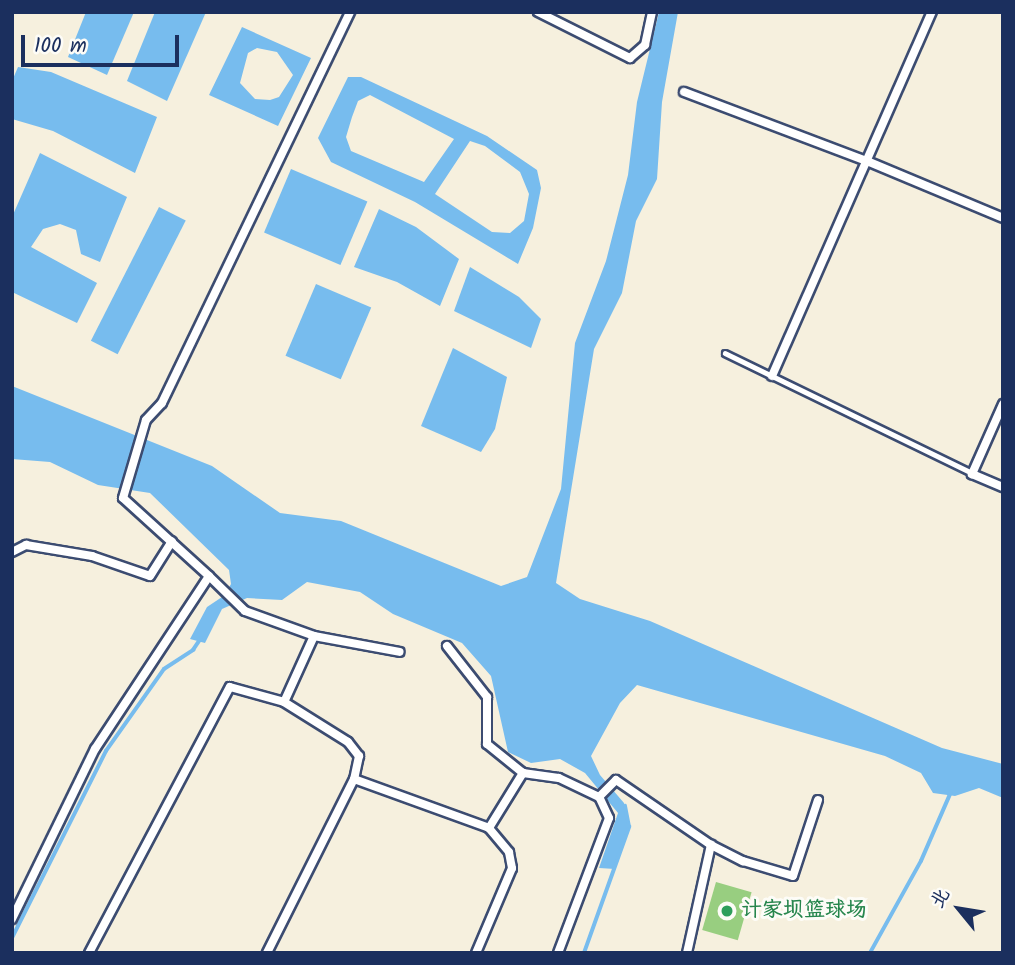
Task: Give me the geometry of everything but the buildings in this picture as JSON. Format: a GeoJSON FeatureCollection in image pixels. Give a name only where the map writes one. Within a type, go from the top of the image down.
{"type":"FeatureCollection","features":[{"type":"Feature","properties":{"kind":"street"},"geometry":{"type":"LineString","coordinates":[[350,12],[162,403],[146,421],[124,498],[245,611],[314,636],[400,652]]}},
{"type":"Feature","properties":{"kind":"street"},"geometry":{"type":"LineString","coordinates":[[538,12],[630,58],[645,45],[652,12]]}},
{"type":"Feature","properties":{"kind":"street"},"geometry":{"type":"LineString","coordinates":[[772,376],[933,12]]}},
{"type":"Feature","properties":{"kind":"street"},"geometry":{"type":"LineString","coordinates":[[684,92],[867,161],[1003,218]]}},
{"type":"Feature","properties":{"kind":"street"},"geometry":{"type":"LineString","coordinates":[[1003,404],[972,474],[1003,486]]}},
{"type":"Feature","properties":{"kind":"street"},"geometry":{"type":"LineString","coordinates":[[12,552],[26,545],[92,556],[150,576],[172,541]]}},
{"type":"Feature","properties":{"kind":"street"},"geometry":{"type":"LineString","coordinates":[[12,919],[95,749],[209,576]]}},
{"type":"Feature","properties":{"kind":"street"},"geometry":{"type":"LineString","coordinates":[[284,702],[314,636]]}},
{"type":"Feature","properties":{"kind":"street"},"geometry":{"type":"LineString","coordinates":[[447,646],[487,697],[487,744],[523,774],[559,778],[599,797],[609,818],[558,953]]}},
{"type":"Feature","properties":{"kind":"street"},"geometry":{"type":"LineString","coordinates":[[89,953],[230,687],[284,702],[348,742],[359,756],[354,779],[267,953]]}},
{"type":"Feature","properties":{"kind":"street"},"geometry":{"type":"LineString","coordinates":[[489,828],[523,774]]}},
{"type":"Feature","properties":{"kind":"street"},"geometry":{"type":"LineString","coordinates":[[354,779],[489,828],[509,852],[512,868],[476,953]]}},
{"type":"Feature","properties":{"kind":"street"},"geometry":{"type":"LineString","coordinates":[[599,797],[616,780],[711,845],[743,861],[793,876],[818,800]]}},
{"type":"Feature","properties":{"kind":"street"},"geometry":{"type":"LineString","coordinates":[[687,953],[711,845]]}},
{"type":"Feature","properties":{"kind":"lane"},"geometry":{"type":"LineString","coordinates":[[725,353],[972,474]]}},
{"type":"Feature","properties":{"kind":"green space","name":"计家坝篮球场"},"geometry":{"type":"Polygon","coordinates":[[[716,882],[752,892],[738,940],[702,930],[716,882]]]}},
{"type":"Feature","properties":{"kind":"water"},"geometry":{"type":"Polygon","coordinates":[[[86,12],[134,12],[107,75],[68,57],[86,12]]]}},
{"type":"Feature","properties":{"kind":"water"},"geometry":{"type":"Polygon","coordinates":[[[155,12],[206,12],[167,101],[127,81],[155,12]]]}},
{"type":"Feature","properties":{"kind":"water"},"geometry":{"type":"Polygon","coordinates":[[[659,12],[678,12],[662,102],[657,179],[636,221],[622,293],[594,349],[556,583],[580,599],[650,621],[942,748],[1003,764],[1003,798],[979,788],[955,796],[933,793],[921,773],[885,756],[637,685],[620,703],[591,756],[600,775],[624,803],[629,827],[615,869],[599,868],[618,813],[585,773],[560,759],[531,763],[508,752],[491,676],[462,643],[393,614],[360,592],[307,582],[282,600],[247,598],[222,609],[205,643],[190,639],[207,607],[225,595],[231,584],[229,570],[150,493],[98,485],[50,462],[12,459],[12,386],[212,466],[280,513],[341,521],[501,586],[527,577],[561,489],[575,343],[606,261],[628,175],[637,102],[659,12]]]}},
{"type":"Feature","properties":{"kind":"water"},"geometry":{"type":"Polygon","coordinates":[[[242,27],[311,58],[278,126],[209,95],[242,27]],[[257,48],[248,53],[240,83],[255,99],[270,100],[279,97],[293,75],[277,52],[257,48]]]}},
{"type":"Feature","properties":{"kind":"water"},"geometry":{"type":"Polygon","coordinates":[[[18,67],[51,72],[157,117],[135,173],[53,131],[12,119],[12,81],[18,67]]]}},
{"type":"Feature","properties":{"kind":"water"},"geometry":{"type":"Polygon","coordinates":[[[348,77],[361,77],[487,136],[537,170],[541,188],[533,228],[518,264],[415,202],[331,162],[318,138],[348,77]],[[370,95],[358,101],[352,117],[346,137],[351,151],[424,182],[454,139],[370,95]],[[470,141],[435,194],[492,232],[510,233],[524,221],[529,194],[520,172],[485,146],[470,141]]]}},
{"type":"Feature","properties":{"kind":"water"},"geometry":{"type":"Polygon","coordinates":[[[40,153],[127,197],[100,262],[81,254],[76,230],[60,224],[43,229],[31,247],[97,283],[77,323],[12,292],[12,217],[40,153]]]}},
{"type":"Feature","properties":{"kind":"water"},"geometry":{"type":"Polygon","coordinates":[[[291,169],[367,201],[340,265],[264,233],[291,169]]]}},
{"type":"Feature","properties":{"kind":"water"},"geometry":{"type":"Polygon","coordinates":[[[159,207],[186,221],[118,354],[91,341],[159,207]]]}},
{"type":"Feature","properties":{"kind":"water"},"geometry":{"type":"Polygon","coordinates":[[[379,209],[416,227],[459,259],[440,306],[397,282],[354,267],[379,209]]]}},
{"type":"Feature","properties":{"kind":"water"},"geometry":{"type":"Polygon","coordinates":[[[470,267],[519,297],[541,319],[531,348],[454,311],[470,267]]]}},
{"type":"Feature","properties":{"kind":"water"},"geometry":{"type":"Polygon","coordinates":[[[316,284],[371,307],[341,379],[286,356],[316,284]]]}},
{"type":"Feature","properties":{"kind":"water"},"geometry":{"type":"Polygon","coordinates":[[[453,348],[507,377],[495,429],[481,452],[421,426],[453,348]]]}},
{"type":"Feature","properties":{"kind":"waterway"},"geometry":{"type":"LineString","coordinates":[[12,938],[106,751],[164,669],[193,650],[201,638]]}},
{"type":"Feature","properties":{"kind":"waterway"},"geometry":{"type":"LineString","coordinates":[[870,953],[921,861],[951,792]]}},
{"type":"Feature","properties":{"kind":"waterway"},"geometry":{"type":"LineString","coordinates":[[584,953],[629,827],[625,806]]}},
{"type":"Feature","properties":{"kind":"place","name":"计家坝篮球场"},"geometry":{"type":"Point","coordinates":[727,911]}}]}
